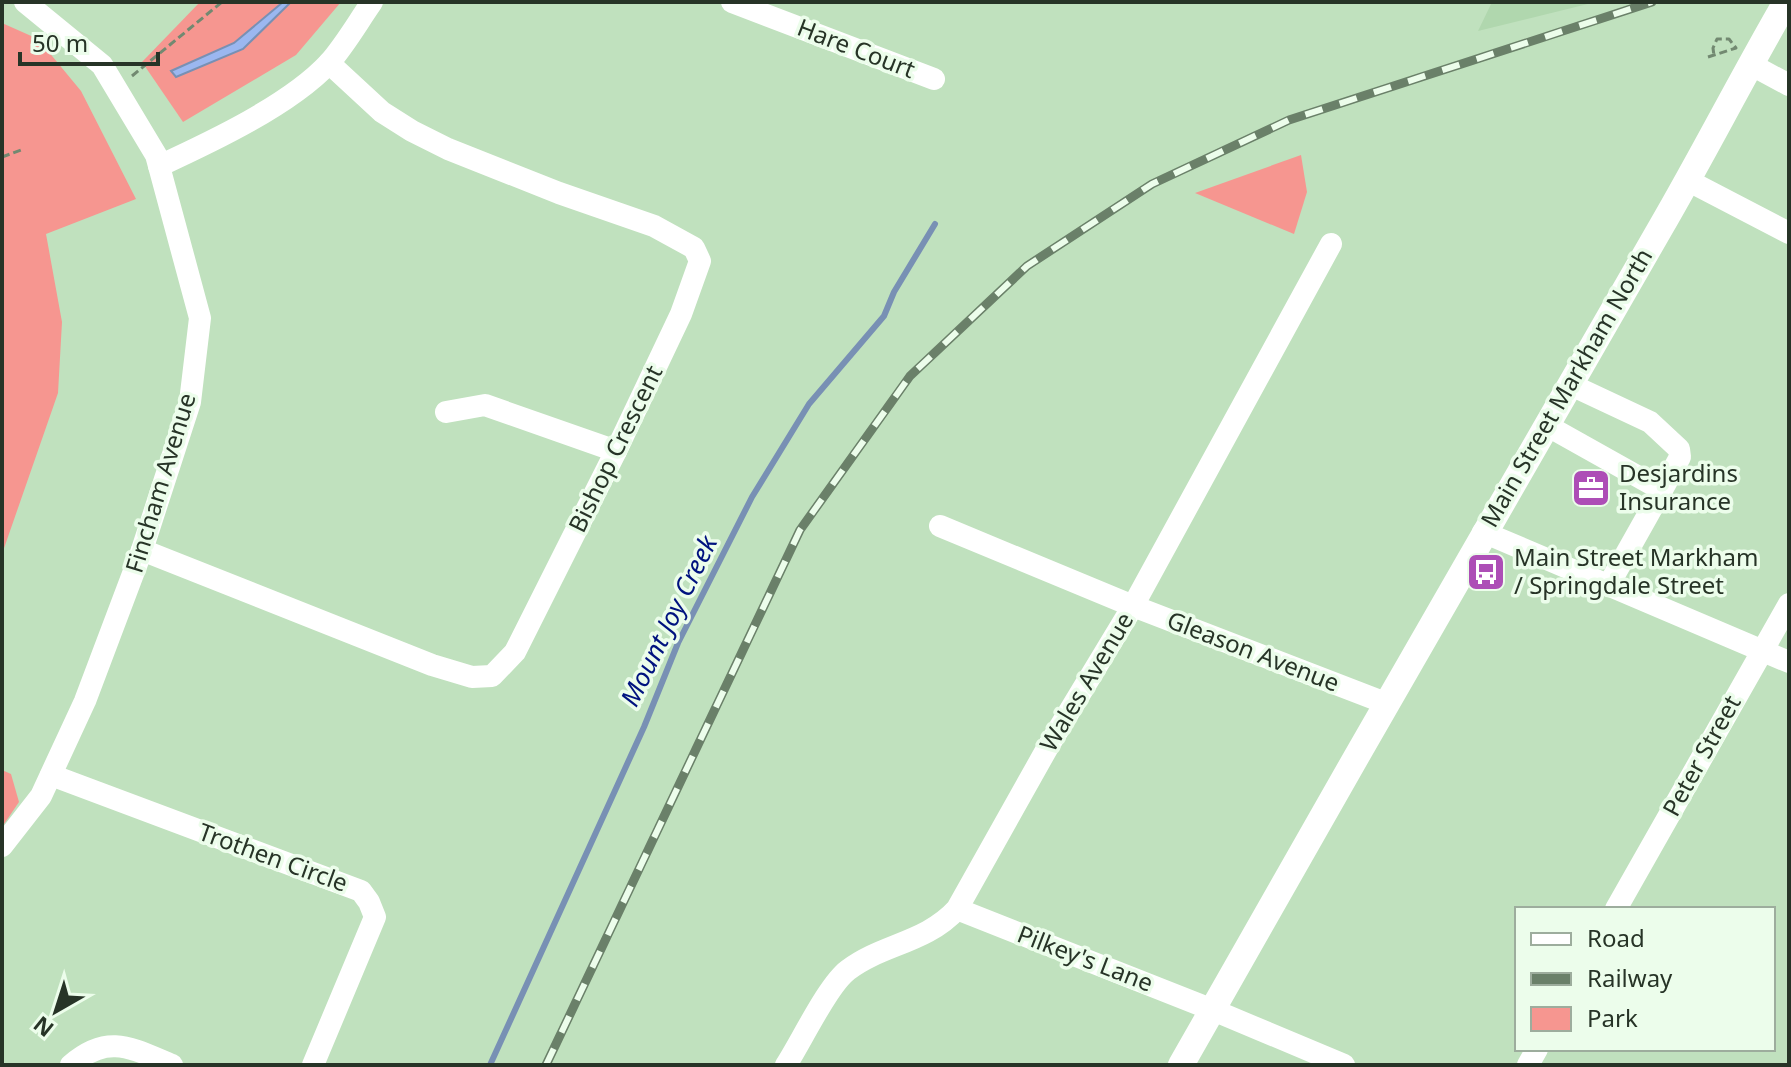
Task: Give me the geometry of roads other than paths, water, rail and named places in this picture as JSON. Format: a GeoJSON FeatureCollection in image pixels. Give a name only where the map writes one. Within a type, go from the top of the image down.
{"type":"FeatureCollection","features":[{"type":"Feature","properties":{"kind":"main road","name":"Main Street Markham North"},"geometry":{"type":"LineString","coordinates":[[1181,1065],[1786,2]]}},
{"type":"Feature","properties":{"kind":"street","name":"Fincham Avenue"},"geometry":{"type":"LineString","coordinates":[[2,846],[41,796],[51,775],[85,701],[142,550],[190,402],[200,318],[156,155],[102,65],[25,2]]}},
{"type":"Feature","properties":{"kind":"street"},"geometry":{"type":"LineString","coordinates":[[159,166],[214,141],[288,96],[329,63],[372,2]]}},
{"type":"Feature","properties":{"kind":"street","name":"Hare Court"},"geometry":{"type":"LineString","coordinates":[[732,2],[934,79]]}},
{"type":"Feature","properties":{"kind":"street","name":"Bishop Crescent"},"geometry":{"type":"LineString","coordinates":[[142,550],[432,665],[472,677],[492,676],[515,652],[681,314],[700,261],[694,248],[654,226],[448,149],[382,112],[329,63]]}},
{"type":"Feature","properties":{"kind":"street"},"geometry":{"type":"LineString","coordinates":[[1750,64],[1789,85]]}},
{"type":"Feature","properties":{"kind":"street"},"geometry":{"type":"LineString","coordinates":[[1687,180],[1789,233]]}},
{"type":"Feature","properties":{"kind":"street","name":"Wales Avenue"},"geometry":{"type":"LineString","coordinates":[[786,1065],[844,973],[935,929],[957,909],[1056,733],[1133,606],[1331,244]]}},
{"type":"Feature","properties":{"kind":"street"},"geometry":{"type":"LineString","coordinates":[[1569,384],[1650,422],[1679,449],[1680,457],[1608,586]]}},
{"type":"Feature","properties":{"kind":"street"},"geometry":{"type":"LineString","coordinates":[[446,412],[485,405],[616,451]]}},
{"type":"Feature","properties":{"kind":"street"},"geometry":{"type":"LineString","coordinates":[[1546,425],[1662,490]]}},
{"type":"Feature","properties":{"kind":"street","name":"Gleason Avenue"},"geometry":{"type":"LineString","coordinates":[[940,526],[1133,606],[1388,704]]}},
{"type":"Feature","properties":{"kind":"street"},"geometry":{"type":"LineString","coordinates":[[1483,532],[1789,662]]}},
{"type":"Feature","properties":{"kind":"street","name":"Peter Street"},"geometry":{"type":"LineString","coordinates":[[1617,907],[1789,604]]}},
{"type":"Feature","properties":{"kind":"street","name":"Trothen Circle"},"geometry":{"type":"LineString","coordinates":[[51,775],[361,891],[375,917],[313,1065]]}},
{"type":"Feature","properties":{"kind":"street","name":"Pilkey's Lane"},"geometry":{"type":"LineString","coordinates":[[957,909],[1344,1065]]}},
{"type":"Feature","properties":{"kind":"street"},"geometry":{"type":"LineString","coordinates":[[71,1065],[87,1051],[107,1045],[126,1048],[172,1065]]}},
{"type":"Feature","properties":{"kind":"water"},"geometry":{"type":"Polygon","coordinates":[[[283,2],[291,2],[243,49],[176,77],[171,71],[234,43],[283,2]]]}},
{"type":"Feature","properties":{"kind":"waterway","name":"Mount Joy Creek"},"geometry":{"type":"LineString","coordinates":[[490,1065],[644,727],[678,643],[752,497],[809,404],[884,316],[894,292],[935,224]]}},
{"type":"Feature","properties":{"kind":"railway"},"geometry":{"type":"LineString","coordinates":[[546,1065],[800,530],[910,376],[1027,266],[1152,184],[1289,120],[1652,2]]}},
{"type":"Feature","properties":{"kind":"place","name":"Desjardins Insurance"},"geometry":{"type":"Point","coordinates":[1591,488]}},
{"type":"Feature","properties":{"kind":"place","name":"Main Street Markham / Springdale Street"},"geometry":{"type":"Point","coordinates":[1486,572]}}]}
